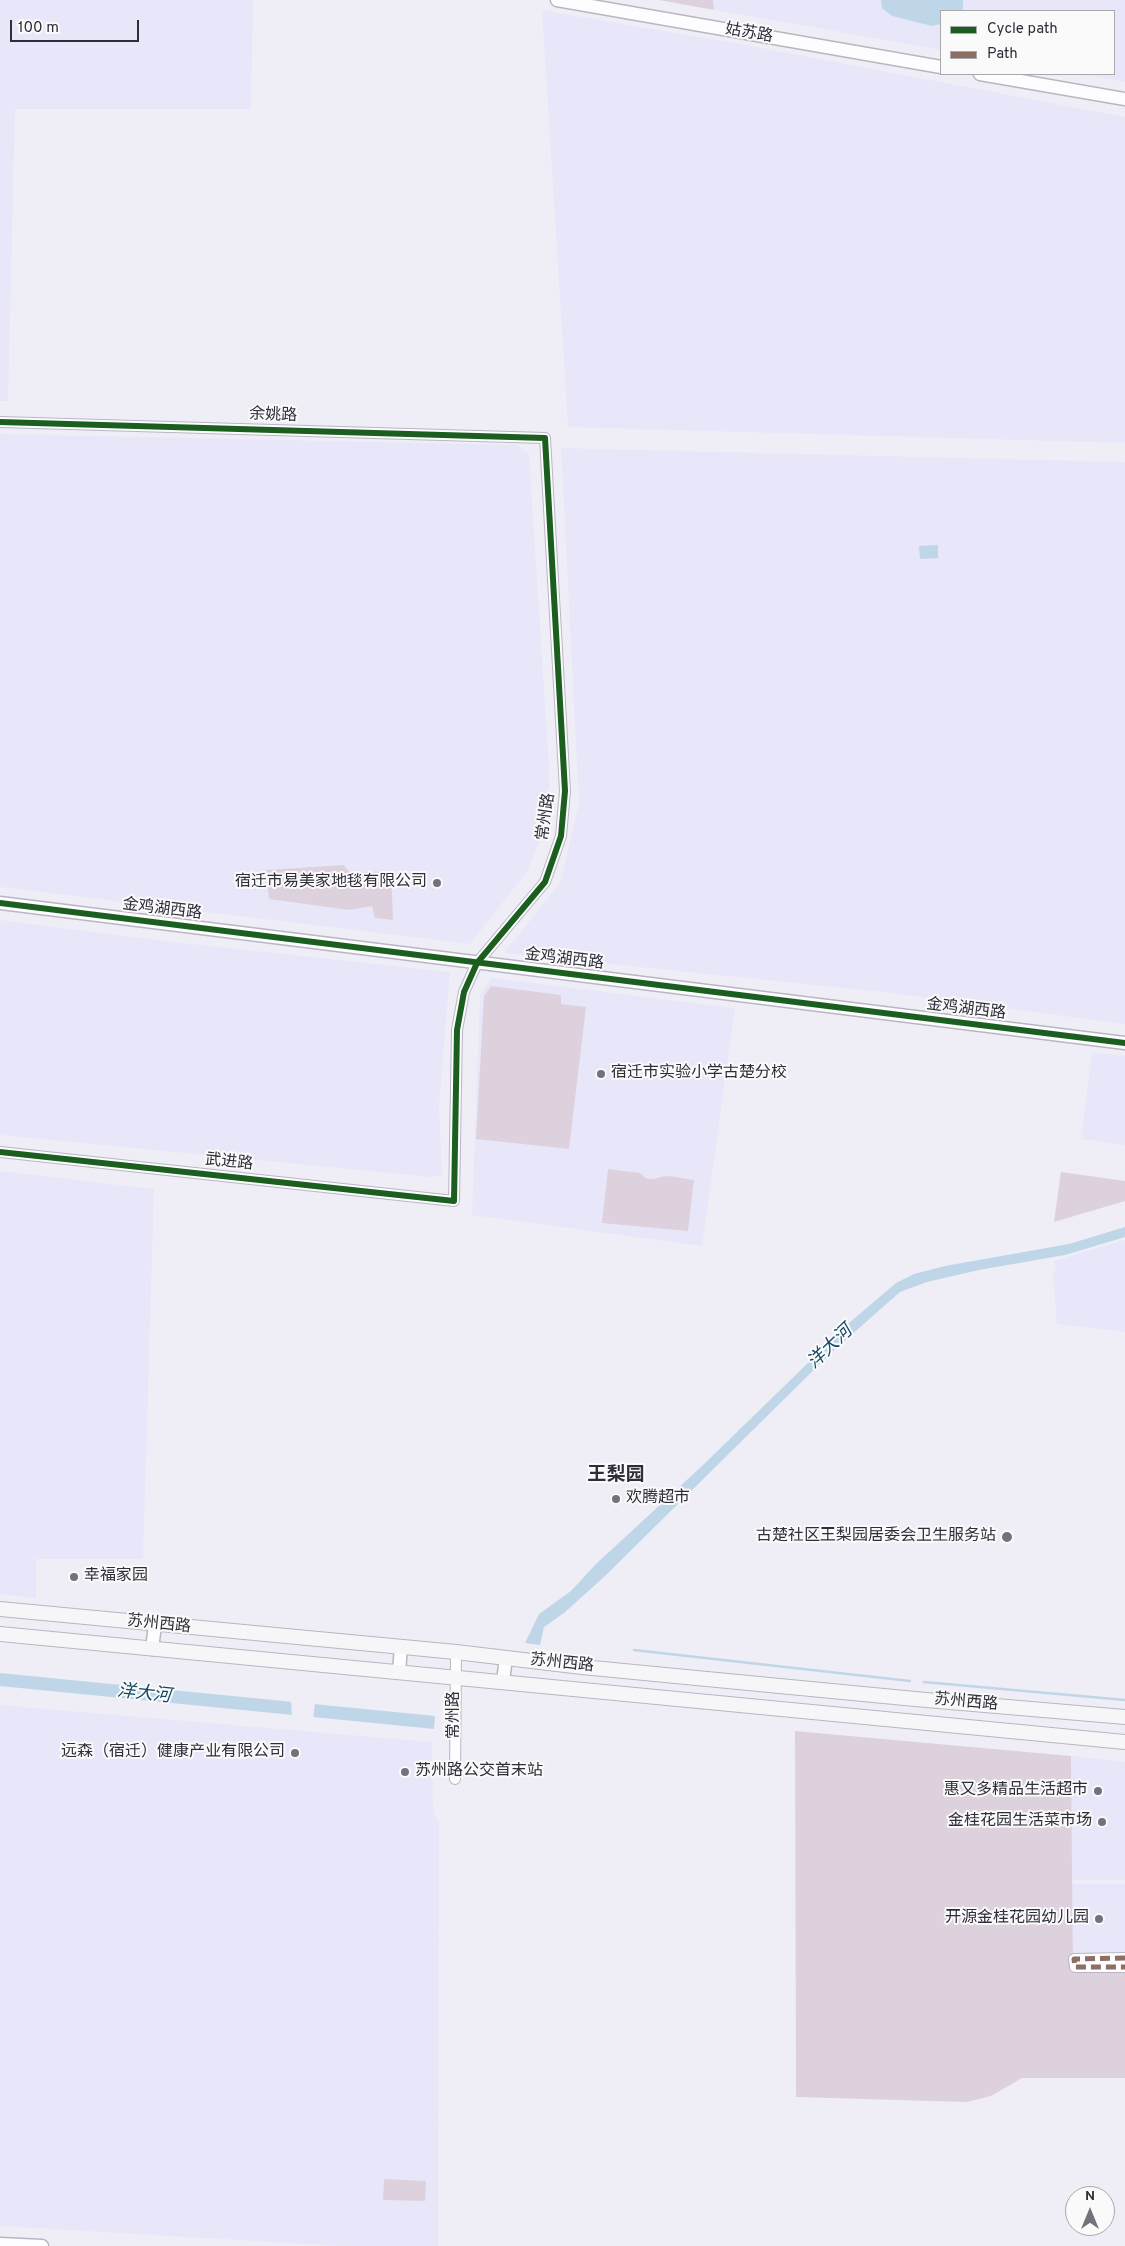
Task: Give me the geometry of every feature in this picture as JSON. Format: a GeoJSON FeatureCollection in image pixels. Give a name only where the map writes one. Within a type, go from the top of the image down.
{"type":"FeatureCollection","features":[{"type":"Feature","properties":{"kind":"main road","name":"苏州西路"},"geometry":{"type":"LineString","coordinates":[[0,1609],[456,1652],[905,1698],[1125,1717]]}},
{"type":"Feature","properties":{"kind":"main road","name":"苏州西路"},"geometry":{"type":"LineString","coordinates":[[0,1634],[1125,1742]]}},
{"type":"Feature","properties":{"kind":"street","name":"姑苏路"},"geometry":{"type":"LineString","coordinates":[[557,0],[940,67]]}},
{"type":"Feature","properties":{"kind":"street"},"geometry":{"type":"LineString","coordinates":[[986,75],[1125,99]]}},
{"type":"Feature","properties":{"kind":"street","name":"余姚路"},"geometry":{"type":"LineString","coordinates":[[0,422],[545,438]]}},
{"type":"Feature","properties":{"kind":"street","name":"常州路"},"geometry":{"type":"LineString","coordinates":[[454,1200],[457,1030],[464,992],[477,963],[545,882],[561,836],[565,791],[545,438]]}},
{"type":"Feature","properties":{"kind":"street","name":"金鸡湖西路"},"geometry":{"type":"LineString","coordinates":[[0,903],[1125,1043]]}},
{"type":"Feature","properties":{"kind":"street","name":"武进路"},"geometry":{"type":"LineString","coordinates":[[0,1152],[454,1200]]}},
{"type":"Feature","properties":{"kind":"street"},"geometry":{"type":"LineString","coordinates":[[152,1649],[155,1624]]}},
{"type":"Feature","properties":{"kind":"street"},"geometry":{"type":"LineString","coordinates":[[399,1672],[401,1647]]}},
{"type":"Feature","properties":{"kind":"street","name":"常州路"},"geometry":{"type":"LineString","coordinates":[[455,1779],[456,1652]]}},
{"type":"Feature","properties":{"kind":"street"},"geometry":{"type":"LineString","coordinates":[[503,1681],[506,1658]]}},
{"type":"Feature","properties":{"kind":"street"},"geometry":{"type":"LineString","coordinates":[[1125,1958],[1074,1959],[1074,1967],[1125,1967]]}},
{"type":"Feature","properties":{"kind":"street"},"geometry":{"type":"LineString","coordinates":[[0,2244],[42,2246]]}},
{"type":"Feature","properties":{"kind":"shaded area"},"geometry":{"type":"Polygon","coordinates":[[[0,0],[253,0],[251,109],[15,109],[8,401],[0,401],[0,0]]]}},
{"type":"Feature","properties":{"kind":"shaded area"},"geometry":{"type":"Polygon","coordinates":[[[659,0],[1125,0],[1125,82],[1086,75],[1115,75],[1115,10],[940,10],[940,50],[659,0]]]}},
{"type":"Feature","properties":{"kind":"shaded area"},"geometry":{"type":"Polygon","coordinates":[[[659,0],[713,0],[714,10],[659,0]]]}},
{"type":"Feature","properties":{"kind":"shaded area"},"geometry":{"type":"Polygon","coordinates":[[[542,10],[751,46],[1125,117],[1125,443],[568,427],[542,10]]]}},
{"type":"Feature","properties":{"kind":"shaded area"},"geometry":{"type":"Polygon","coordinates":[[[0,434],[517,445],[529,454],[549,767],[549,801],[543,836],[526,873],[470,944],[0,887],[0,434]]]}},
{"type":"Feature","properties":{"kind":"shaded area"},"geometry":{"type":"Polygon","coordinates":[[[561,448],[1125,462],[1125,1024],[882,992],[504,953],[560,883],[579,804],[561,448]]]}},
{"type":"Feature","properties":{"kind":"shaded area"},"geometry":{"type":"Polygon","coordinates":[[[344,865],[350,873],[391,871],[393,920],[375,918],[372,906],[349,910],[269,899],[266,870],[344,865]]]}},
{"type":"Feature","properties":{"kind":"shaded area"},"geometry":{"type":"Polygon","coordinates":[[[0,920],[173,942],[450,972],[439,1107],[442,1175],[431,1177],[0,1135],[0,920]]]}},
{"type":"Feature","properties":{"kind":"shaded area","name":"宿迁市实验小学古楚分校"},"geometry":{"type":"Polygon","coordinates":[[[491,978],[735,1008],[702,1246],[472,1215],[480,994],[491,978]]]}},
{"type":"Feature","properties":{"kind":"shaded area"},"geometry":{"type":"Polygon","coordinates":[[[491,986],[561,995],[561,1004],[586,1007],[569,1149],[476,1139],[484,996],[491,986]]]}},
{"type":"Feature","properties":{"kind":"shaded area"},"geometry":{"type":"Polygon","coordinates":[[[1092,1052],[1125,1056],[1125,1145],[1081,1139],[1092,1052]]]}},
{"type":"Feature","properties":{"kind":"shaded area"},"geometry":{"type":"Polygon","coordinates":[[[608,1169],[640,1173],[650,1179],[672,1176],[694,1180],[688,1231],[602,1223],[608,1169]]]}},
{"type":"Feature","properties":{"kind":"shaded area"},"geometry":{"type":"Polygon","coordinates":[[[0,1171],[154,1189],[143,1559],[36,1559],[36,1598],[0,1594],[0,1171]]]}},
{"type":"Feature","properties":{"kind":"shaded area"},"geometry":{"type":"Polygon","coordinates":[[[1061,1172],[1125,1181],[1125,1201],[1054,1222],[1061,1172]]]}},
{"type":"Feature","properties":{"kind":"shaded area"},"geometry":{"type":"Polygon","coordinates":[[[1125,1240],[1125,1332],[1057,1324],[1053,1274],[1056,1269],[1053,1261],[1125,1240]]]}},
{"type":"Feature","properties":{"kind":"shaded area"},"geometry":{"type":"Polygon","coordinates":[[[0,1705],[432,1742],[433,1813],[439,1821],[438,2246],[339,2246],[0,2226],[0,1705]]]}},
{"type":"Feature","properties":{"kind":"shaded area"},"geometry":{"type":"Polygon","coordinates":[[[795,1731],[1071,1756],[1073,1971],[1125,1971],[1125,2078],[1022,2078],[991,2096],[967,2102],[796,2097],[795,1731]]]}},
{"type":"Feature","properties":{"kind":"shaded area"},"geometry":{"type":"Polygon","coordinates":[[[1071,1756],[1125,1762],[1125,1880],[1072,1880],[1071,1756]]]}},
{"type":"Feature","properties":{"kind":"shaded area","name":"开源金桂花园幼儿园"},"geometry":{"type":"Polygon","coordinates":[[[1072,1884],[1125,1884],[1125,1953],[1072,1953],[1072,1884]]]}},
{"type":"Feature","properties":{"kind":"shaded area"},"geometry":{"type":"Polygon","coordinates":[[[384,2179],[426,2181],[425,2201],[383,2200],[384,2179]]]}},
{"type":"Feature","properties":{"kind":"water"},"geometry":{"type":"Polygon","coordinates":[[[881,0],[963,0],[963,10],[940,10],[940,24],[932,26],[892,16],[882,8],[881,0]]]}},
{"type":"Feature","properties":{"kind":"water"},"geometry":{"type":"Polygon","coordinates":[[[938,545],[938,558],[920,559],[919,546],[938,545]]]}},
{"type":"Feature","properties":{"kind":"water","name":"洋大河"},"geometry":{"type":"Polygon","coordinates":[[[1125,1227],[1125,1237],[1065,1255],[979,1270],[927,1282],[900,1292],[833,1351],[604,1577],[564,1613],[544,1627],[540,1645],[525,1643],[539,1614],[571,1591],[596,1564],[702,1466],[849,1323],[896,1283],[914,1274],[945,1266],[1069,1244],[1125,1227]]]}},
{"type":"Feature","properties":{"kind":"water","name":"洋大河"},"geometry":{"type":"Polygon","coordinates":[[[0,1673],[435,1716],[434,1729],[0,1686],[0,1673]]]}},
{"type":"Feature","properties":{"kind":"pier"},"geometry":{"type":"Polygon","coordinates":[[[291,1700],[315,1703],[313,1720],[292,1719],[291,1700]]]}},
{"type":"Feature","properties":{"kind":"waterway"},"geometry":{"type":"LineString","coordinates":[[634,1650],[910,1681]]}},
{"type":"Feature","properties":{"kind":"waterway"},"geometry":{"type":"LineString","coordinates":[[924,1682],[1125,1700]]}},
{"type":"Feature","properties":{"kind":"marked path"},"geometry":{"type":"LineString","coordinates":[[1125,1958],[1074,1959],[1075,1967],[1125,1967]]}},
{"type":"Feature","properties":{"kind":"cycle path"},"geometry":{"type":"LineString","coordinates":[[0,422],[545,438],[565,791],[561,836],[545,882],[477,963],[464,992],[457,1030],[454,1201],[0,1152]]}},
{"type":"Feature","properties":{"kind":"cycle path"},"geometry":{"type":"LineString","coordinates":[[0,903],[1125,1043]]}},
{"type":"Feature","properties":{"kind":"place","name":"宿迁市易美家地毯有限公司"},"geometry":{"type":"Point","coordinates":[437,883]}},
{"type":"Feature","properties":{"kind":"place","name":"宿迁市实验小学古楚分校"},"geometry":{"type":"Point","coordinates":[601,1074]}},
{"type":"Feature","properties":{"kind":"place","name":"欢腾超市"},"geometry":{"type":"Point","coordinates":[616,1499]}},
{"type":"Feature","properties":{"kind":"place","name":"古楚社区王梨园居委会卫生服务站"},"geometry":{"type":"Point","coordinates":[1007,1537]}},
{"type":"Feature","properties":{"kind":"place","name":"幸福家园"},"geometry":{"type":"Point","coordinates":[74,1577]}},
{"type":"Feature","properties":{"kind":"place","name":"远森（宿迁）健康产业有限公司"},"geometry":{"type":"Point","coordinates":[295,1753]}},
{"type":"Feature","properties":{"kind":"place","name":"苏州路公交首末站"},"geometry":{"type":"Point","coordinates":[405,1772]}},
{"type":"Feature","properties":{"kind":"place","name":"惠又多精品生活超市"},"geometry":{"type":"Point","coordinates":[1098,1791]}},
{"type":"Feature","properties":{"kind":"place","name":"金桂花园生活菜市场"},"geometry":{"type":"Point","coordinates":[1102,1822]}},
{"type":"Feature","properties":{"kind":"place","name":"开源金桂花园幼儿园"},"geometry":{"type":"Point","coordinates":[1099,1919]}},
{"type":"Feature","properties":{"kind":"district","name":"王梨园"},"geometry":{"type":"Point","coordinates":[616,1476]}}]}
